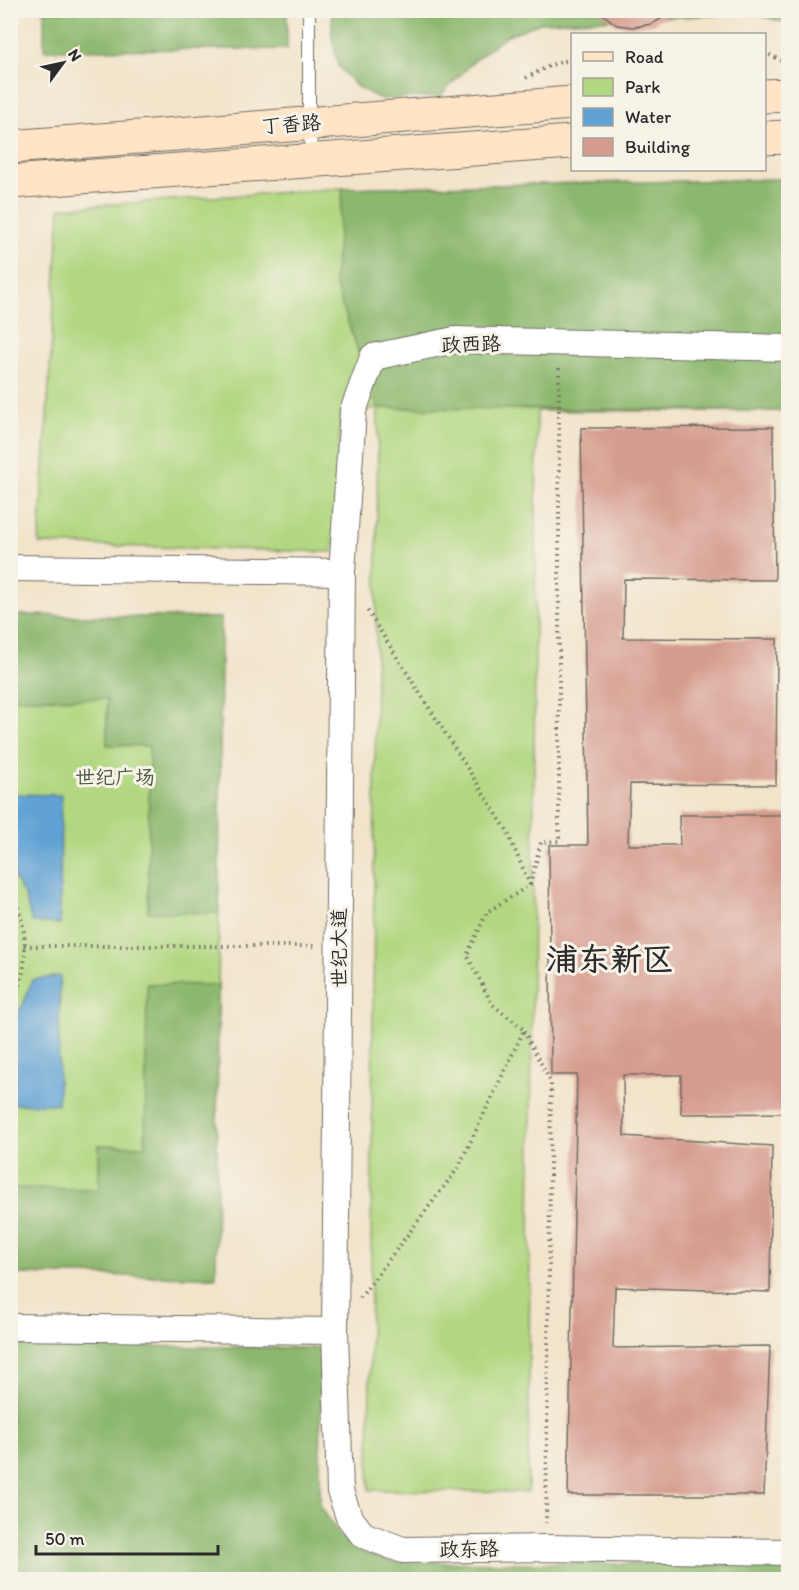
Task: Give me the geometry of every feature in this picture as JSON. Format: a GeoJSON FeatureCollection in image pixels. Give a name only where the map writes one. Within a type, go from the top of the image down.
{"type":"FeatureCollection","features":[{"type":"Feature","properties":{"kind":"street"},"geometry":{"type":"LineString","coordinates":[[766,96],[789,95]]}},
{"type":"Feature","properties":{"kind":"street","name":"丁香路"},"geometry":{"type":"LineString","coordinates":[[10,147],[571,103]]}},
{"type":"Feature","properties":{"kind":"street"},"geometry":{"type":"LineString","coordinates":[[766,138],[789,137]]}},
{"type":"Feature","properties":{"kind":"street","name":"丁香路"},"geometry":{"type":"LineString","coordinates":[[10,182],[571,142]]}},
{"type":"Feature","properties":{"kind":"street","name":"政西路"},"geometry":{"type":"LineString","coordinates":[[342,572],[352,411],[373,357],[455,340],[789,348]]}},
{"type":"Feature","properties":{"kind":"street"},"geometry":{"type":"LineString","coordinates":[[10,568],[342,572]]}},
{"type":"Feature","properties":{"kind":"street","name":"世纪大道"},"geometry":{"type":"LineString","coordinates":[[335,1331],[342,572]]}},
{"type":"Feature","properties":{"kind":"street"},"geometry":{"type":"LineString","coordinates":[[10,1327],[335,1331]]}},
{"type":"Feature","properties":{"kind":"street","name":"政东路"},"geometry":{"type":"LineString","coordinates":[[335,1331],[340,1491],[349,1517],[363,1535],[403,1550],[546,1548],[789,1552]]}},
{"type":"Feature","properties":{"kind":"lane"},"geometry":{"type":"LineString","coordinates":[[309,10],[309,123],[312,160]]}},
{"type":"Feature","properties":{"kind":"path"},"geometry":{"type":"LineString","coordinates":[[638,27],[638,33]]}},
{"type":"Feature","properties":{"kind":"path"},"geometry":{"type":"LineString","coordinates":[[766,52],[789,64]]}},
{"type":"Feature","properties":{"kind":"path"},"geometry":{"type":"LineString","coordinates":[[546,1548],[551,1083],[524,1030],[492,1004],[467,955],[488,912],[530,885],[541,842],[559,841],[559,344]]}},
{"type":"Feature","properties":{"kind":"path"},"geometry":{"type":"LineString","coordinates":[[366,609],[506,829],[530,885]]}},
{"type":"Feature","properties":{"kind":"path"},"geometry":{"type":"LineString","coordinates":[[10,891],[15,899],[25,936],[22,976],[10,1003]]}},
{"type":"Feature","properties":{"kind":"path"},"geometry":{"type":"LineString","coordinates":[[24,946],[339,946]]}},
{"type":"Feature","properties":{"kind":"path"},"geometry":{"type":"LineString","coordinates":[[335,1331],[459,1168],[524,1030]]}},
{"type":"Feature","properties":{"kind":"green space"},"geometry":{"type":"Polygon","coordinates":[[[788,10],[788,23],[753,14],[543,22],[508,35],[476,59],[440,96],[381,99],[357,87],[338,66],[332,37],[332,11],[788,10]]]}},
{"type":"Feature","properties":{"kind":"green space"},"geometry":{"type":"Polygon","coordinates":[[[44,11],[287,11],[287,49],[44,50],[44,11]]]}},
{"type":"Feature","properties":{"kind":"green space"},"geometry":{"type":"Polygon","coordinates":[[[788,179],[788,411],[537,411],[528,1492],[369,1490],[378,408],[341,412],[333,552],[39,544],[60,208],[343,188],[788,179]]]}},
{"type":"Feature","properties":{"kind":"green space"},"geometry":{"type":"Polygon","coordinates":[[[788,179],[788,411],[378,408],[334,282],[343,188],[788,179]]]}},
{"type":"Feature","properties":{"kind":"green space","name":"世纪广场"},"geometry":{"type":"Polygon","coordinates":[[[11,615],[221,618],[216,1277],[11,1274],[11,615]]]}},
{"type":"Feature","properties":{"kind":"green space"},"geometry":{"type":"Polygon","coordinates":[[[11,615],[221,618],[219,913],[148,912],[149,746],[107,745],[107,699],[11,698],[11,615]]]}},
{"type":"Feature","properties":{"kind":"green space"},"geometry":{"type":"Polygon","coordinates":[[[147,984],[218,985],[216,1277],[11,1274],[11,1188],[99,1189],[99,1145],[145,1146],[147,984]]]}},
{"type":"Feature","properties":{"kind":"green space"},"geometry":{"type":"Polygon","coordinates":[[[11,1345],[321,1348],[320,1505],[338,1534],[358,1551],[393,1562],[788,1565],[788,1580],[11,1580],[11,1345]]]}},
{"type":"Feature","properties":{"kind":"water"},"geometry":{"type":"Polygon","coordinates":[[[11,794],[61,795],[60,924],[32,922],[25,897],[11,872],[11,794]]]}},
{"type":"Feature","properties":{"kind":"water"},"geometry":{"type":"Polygon","coordinates":[[[60,976],[58,1104],[11,1104],[11,1023],[23,1005],[32,980],[60,976]]]}},
{"type":"Feature","properties":{"kind":"building"},"geometry":{"type":"Polygon","coordinates":[[[597,10],[676,10],[652,24],[633,27],[617,25],[597,10]]]}},
{"type":"Feature","properties":{"kind":"building"},"geometry":{"type":"Polygon","coordinates":[[[773,427],[775,580],[624,579],[623,638],[777,639],[776,785],[630,784],[628,845],[680,845],[679,815],[788,815],[788,1113],[681,1114],[681,1075],[623,1075],[624,1136],[772,1146],[770,1292],[615,1287],[613,1348],[770,1346],[764,1495],[568,1495],[577,1075],[551,1075],[549,845],[588,845],[581,428],[773,427]]]}},
{"type":"Feature","properties":{"kind":"district","name":"浦东新区"},"geometry":{"type":"Point","coordinates":[610,959]}}]}
